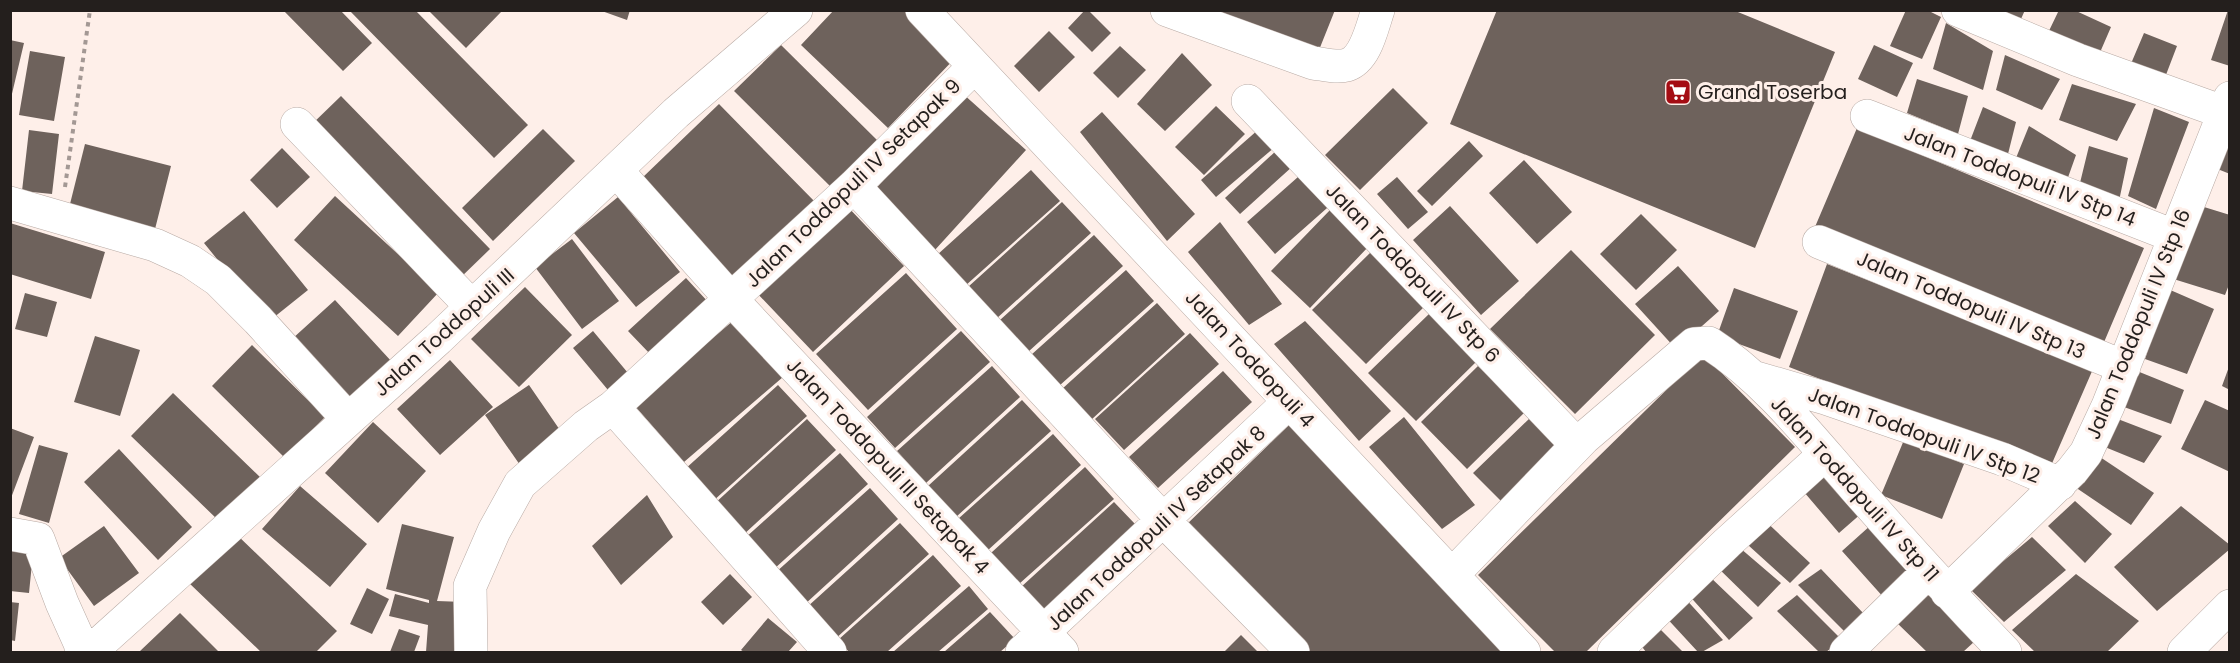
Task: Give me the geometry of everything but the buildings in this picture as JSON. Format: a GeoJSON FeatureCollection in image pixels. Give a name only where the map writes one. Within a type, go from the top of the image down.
{"type":"FeatureCollection","features":[{"type":"Feature","properties":{"kind":"street","name":"Jalan Toddopuli III"},"geometry":{"type":"LineString","coordinates":[[90,652],[472,307],[676,113],[796,10]]}},
{"type":"Feature","properties":{"kind":"street"},"geometry":{"type":"LineString","coordinates":[[922,10],[974,67]]}},
{"type":"Feature","properties":{"kind":"street"},"geometry":{"type":"LineString","coordinates":[[1167,10],[1313,63],[1334,66],[1348,64],[1356,59],[1363,49],[1378,10]]}},
{"type":"Feature","properties":{"kind":"street"},"geometry":{"type":"LineString","coordinates":[[1958,10],[2078,60],[2226,105]]}},
{"type":"Feature","properties":{"kind":"street","name":"Jalan Toddopuli IV Setapak 9"},"geometry":{"type":"LineString","coordinates":[[471,652],[470,586],[494,531],[520,484],[586,426],[613,407],[731,299],[854,186],[974,67]]}},
{"type":"Feature","properties":{"kind":"street","name":"Jalan Toddopuli 4"},"geometry":{"type":"LineString","coordinates":[[974,67],[1524,652]]}},
{"type":"Feature","properties":{"kind":"street","name":"Jalan Toddopuli IV Stp 6"},"geometry":{"type":"LineString","coordinates":[[1248,101],[1578,445]]}},
{"type":"Feature","properties":{"kind":"street","name":"Jalan Toddopuli IV Stp 16"},"geometry":{"type":"LineString","coordinates":[[1846,652],[2060,484],[2086,453],[2124,367],[2226,105]]}},
{"type":"Feature","properties":{"kind":"street","name":"Jalan Toddopuli IV Stp 14"},"geometry":{"type":"LineString","coordinates":[[1867,116],[2174,236]]}},
{"type":"Feature","properties":{"kind":"street"},"geometry":{"type":"LineString","coordinates":[[297,124],[472,307]]}},
{"type":"Feature","properties":{"kind":"street","name":"Jalan Toddopuli III Setapak 4"},"geometry":{"type":"LineString","coordinates":[[616,170],[1043,646]]}},
{"type":"Feature","properties":{"kind":"street"},"geometry":{"type":"LineString","coordinates":[[854,186],[1164,521],[1293,652]]}},
{"type":"Feature","properties":{"kind":"street"},"geometry":{"type":"LineString","coordinates":[[10,203],[155,245],[190,261],[218,280],[258,320],[348,419]]}},
{"type":"Feature","properties":{"kind":"street","name":"Jalan Toddopuli IV Stp 13"},"geometry":{"type":"LineString","coordinates":[[1819,242],[2124,367]]}},
{"type":"Feature","properties":{"kind":"street","name":"Jalan Toddopuli IV Stp 11"},"geometry":{"type":"LineString","coordinates":[[1578,445],[1694,344],[1709,343],[1753,377],[2004,652]]}},
{"type":"Feature","properties":{"kind":"street","name":"Jalan Toddopuli IV Stp 12"},"geometry":{"type":"LineString","coordinates":[[1753,377],[1825,398],[2002,459],[2060,484]]}},
{"type":"Feature","properties":{"kind":"street","name":"Jalan Toddopuli IV Setapak 8"},"geometry":{"type":"LineString","coordinates":[[1043,646],[1164,521],[1289,402]]}},
{"type":"Feature","properties":{"kind":"street"},"geometry":{"type":"LineString","coordinates":[[613,407],[830,652]]}},
{"type":"Feature","properties":{"kind":"street"},"geometry":{"type":"LineString","coordinates":[[1452,575],[1578,445]]}},
{"type":"Feature","properties":{"kind":"street"},"geometry":{"type":"LineString","coordinates":[[1614,652],[1726,543],[1825,454]]}},
{"type":"Feature","properties":{"kind":"street"},"geometry":{"type":"LineString","coordinates":[[10,534],[38,539],[82,652]]}},
{"type":"Feature","properties":{"kind":"street"},"geometry":{"type":"LineString","coordinates":[[2184,652],[2229,606]]}},
{"type":"Feature","properties":{"kind":"path"},"geometry":{"type":"LineString","coordinates":[[60,217],[90,10]]}},
{"type":"Feature","properties":{"kind":"place","name":"Grand Toserba"},"geometry":{"type":"Point","coordinates":[1678,92]}}]}
